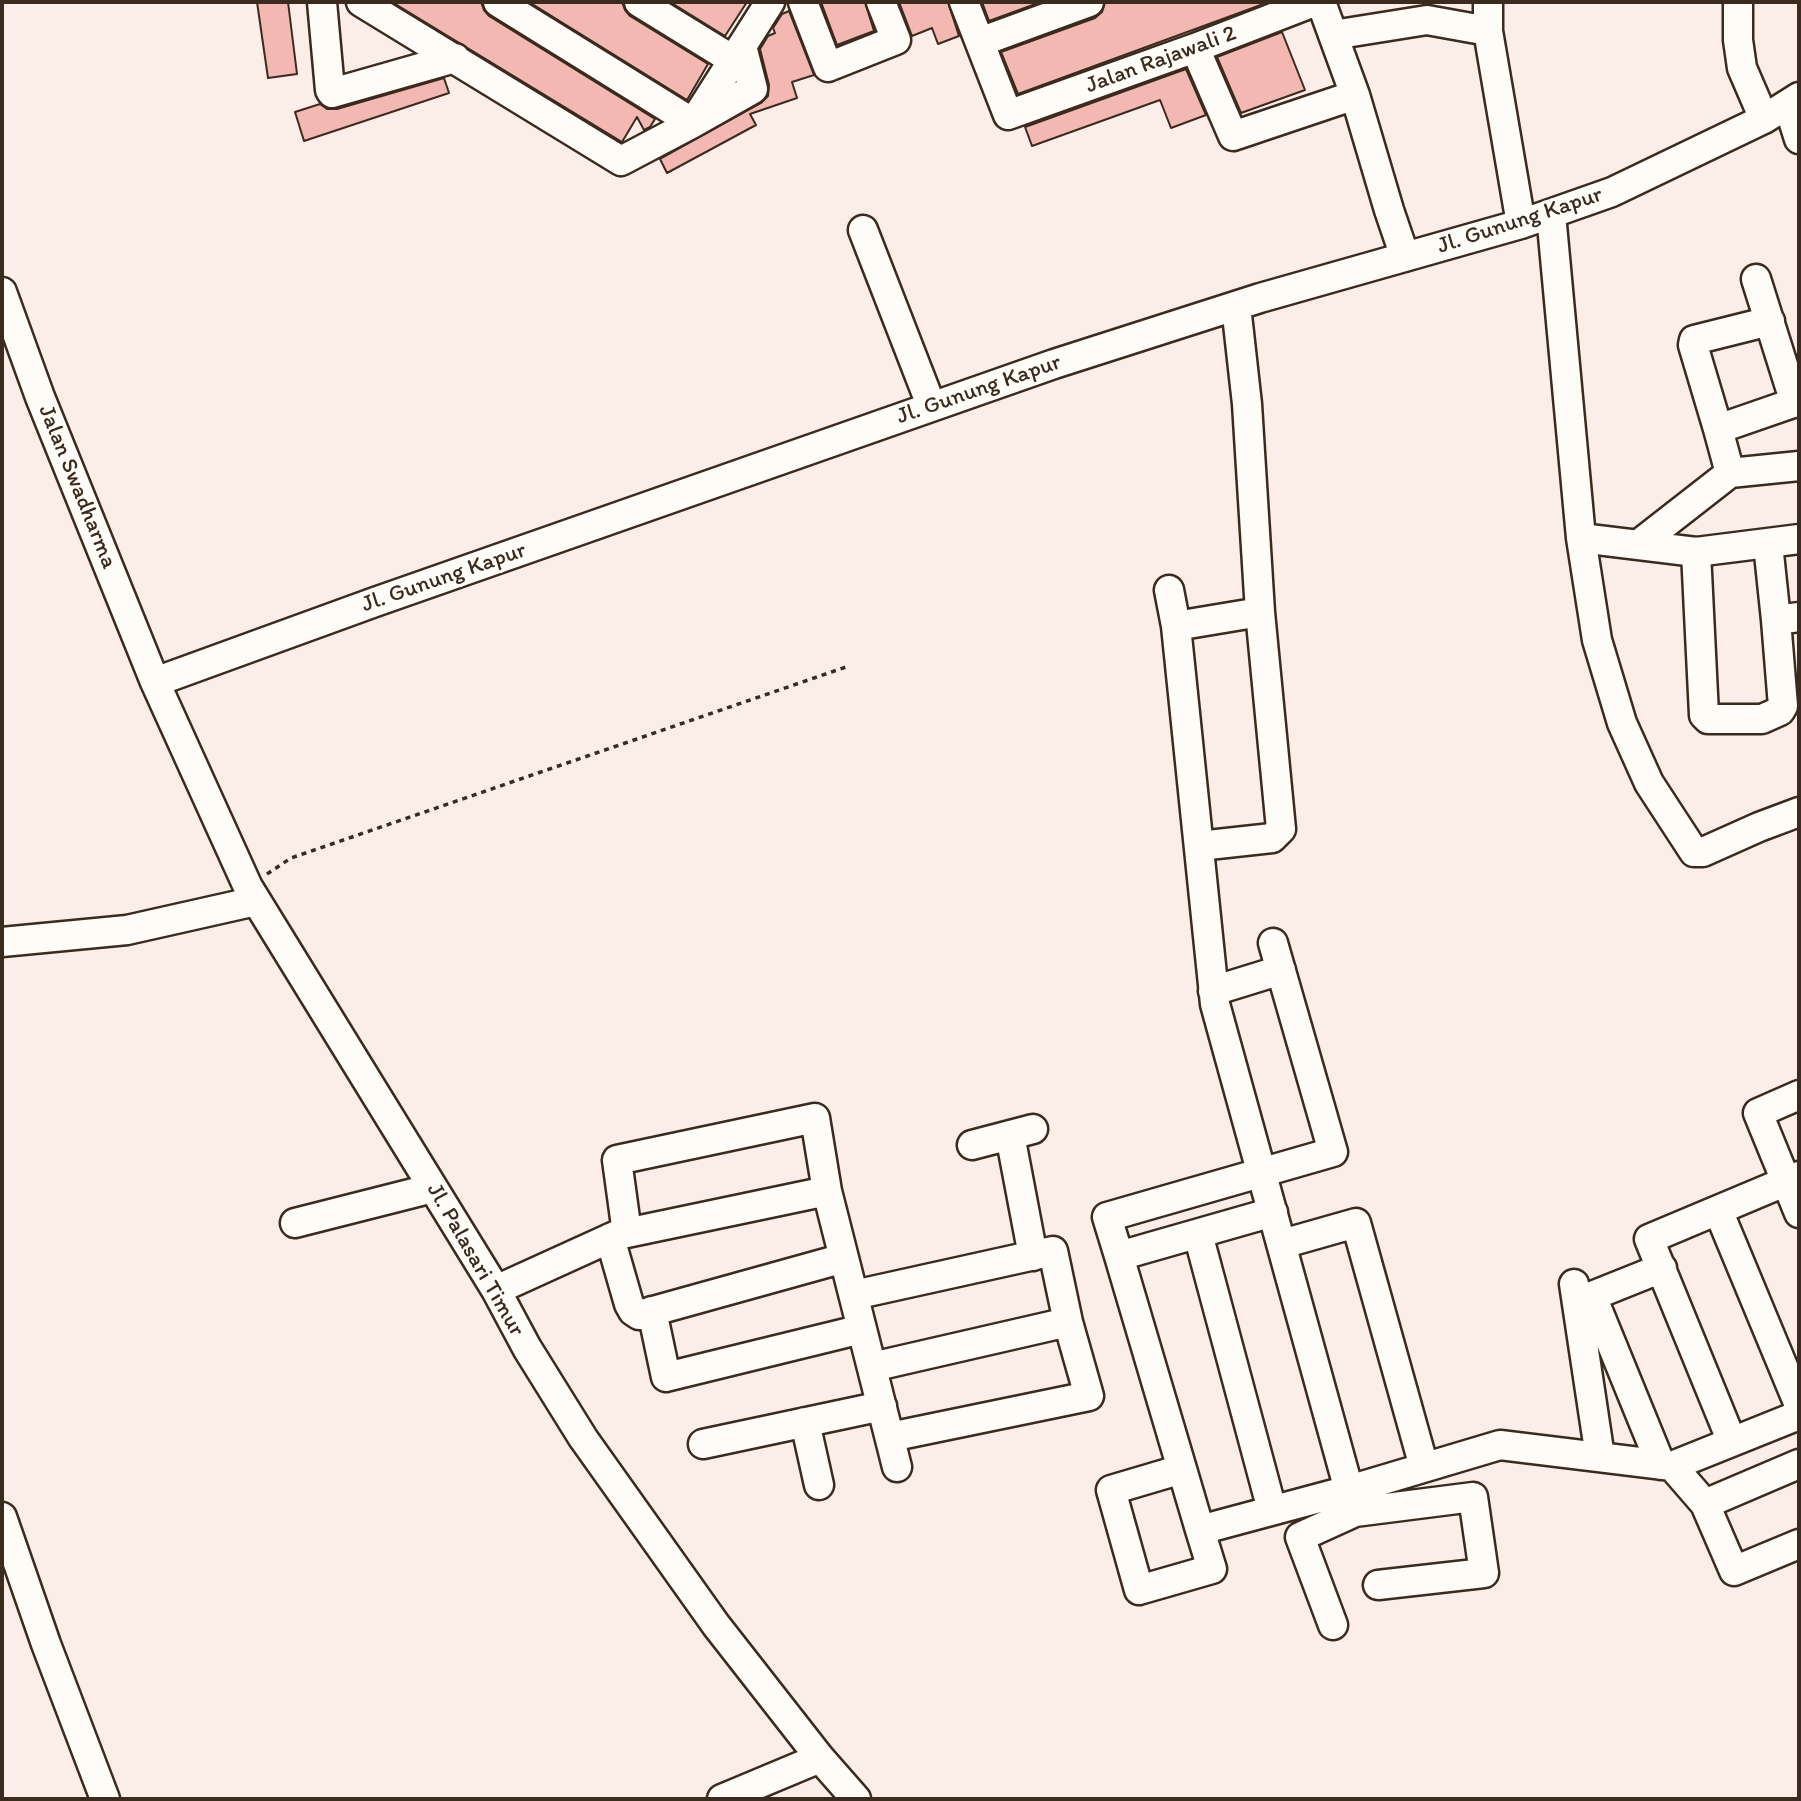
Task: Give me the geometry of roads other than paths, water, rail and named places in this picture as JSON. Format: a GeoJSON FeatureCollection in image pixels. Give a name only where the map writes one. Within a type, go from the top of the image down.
{"type":"FeatureCollection","features":[{"type":"Feature","properties":{"kind":"street"},"geometry":{"type":"LineString","coordinates":[[322,2],[332,93],[455,58]]}},
{"type":"Feature","properties":{"kind":"street"},"geometry":{"type":"LineString","coordinates":[[361,2],[621,162],[753,89],[737,53],[639,2]]}},
{"type":"Feature","properties":{"kind":"street"},"geometry":{"type":"LineString","coordinates":[[498,2],[693,123]]}},
{"type":"Feature","properties":{"kind":"street"},"geometry":{"type":"LineString","coordinates":[[737,53],[770,2]]}},
{"type":"Feature","properties":{"kind":"street"},"geometry":{"type":"LineString","coordinates":[[803,2],[828,67],[896,40],[881,2]]}},
{"type":"Feature","properties":{"kind":"street"},"geometry":{"type":"LineString","coordinates":[[964,2],[980,42],[1089,2]]}},
{"type":"Feature","properties":{"kind":"street","name":"Jalan Rajawali 2"},"geometry":{"type":"LineString","coordinates":[[980,42],[1008,115],[1314,2]]}},
{"type":"Feature","properties":{"kind":"street"},"geometry":{"type":"LineString","coordinates":[[1321,2],[1355,95],[1405,257]]}},
{"type":"Feature","properties":{"kind":"street"},"geometry":{"type":"LineString","coordinates":[[1488,2],[1488,31],[1521,224]]}},
{"type":"Feature","properties":{"kind":"street"},"geometry":{"type":"LineString","coordinates":[[1738,2],[1738,40],[1742,68],[1764,119]]}},
{"type":"Feature","properties":{"kind":"street"},"geometry":{"type":"LineString","coordinates":[[1333,35],[1427,20],[1488,31]]}},
{"type":"Feature","properties":{"kind":"street"},"geometry":{"type":"LineString","coordinates":[[1195,48],[1233,136],[1355,95]]}},
{"type":"Feature","properties":{"kind":"street"},"geometry":{"type":"LineString","coordinates":[[1793,101],[1799,139]]}},
{"type":"Feature","properties":{"kind":"street","name":"Jl. Gunung Kapur"},"geometry":{"type":"LineString","coordinates":[[155,682],[375,601],[932,405],[1236,306],[1551,214],[1612,192],[1764,119],[1793,101]]}},
{"type":"Feature","properties":{"kind":"street"},"geometry":{"type":"LineString","coordinates":[[1551,214],[1581,538],[1597,640],[1622,723],[1648,783],[1694,852],[1703,852],[1799,812]]}},
{"type":"Feature","properties":{"kind":"street"},"geometry":{"type":"LineString","coordinates":[[863,230],[932,405]]}},
{"type":"Feature","properties":{"kind":"street"},"geometry":{"type":"LineString","coordinates":[[1718,429],[1797,402],[1756,279]]}},
{"type":"Feature","properties":{"kind":"street","name":"Jalan Swadharma"},"geometry":{"type":"LineString","coordinates":[[2,292],[40,397],[155,682]]}},
{"type":"Feature","properties":{"kind":"street"},"geometry":{"type":"LineString","coordinates":[[1199,846],[1272,838],[1281,829],[1260,612],[1247,404],[1236,306]]}},
{"type":"Feature","properties":{"kind":"street"},"geometry":{"type":"LineString","coordinates":[[1730,473],[1693,345],[1694,340],[1770,321]]}},
{"type":"Feature","properties":{"kind":"street"},"geometry":{"type":"LineString","coordinates":[[1639,544],[1730,473],[1799,466]]}},
{"type":"Feature","properties":{"kind":"street"},"geometry":{"type":"LineString","coordinates":[[1581,538],[1696,552],[1799,539]]}},
{"type":"Feature","properties":{"kind":"street"},"geometry":{"type":"LineString","coordinates":[[1696,552],[1706,718],[1762,719],[1780,711],[1783,706],[1788,619],[1768,544]]}},
{"type":"Feature","properties":{"kind":"street"},"geometry":{"type":"LineString","coordinates":[[1169,590],[1176,626],[1213,991],[1352,1501]]}},
{"type":"Feature","properties":{"kind":"street"},"geometry":{"type":"LineString","coordinates":[[1176,626],[1260,612]]}},
{"type":"Feature","properties":{"kind":"street","name":"Jl. Palasari Timur"},"geometry":{"type":"LineString","coordinates":[[155,682],[252,894],[496,1290],[539,1370],[590,1448],[716,1626],[820,1758],[856,1799]]}},
{"type":"Feature","properties":{"kind":"street"},"geometry":{"type":"LineString","coordinates":[[2,943],[127,930],[252,894]]}},
{"type":"Feature","properties":{"kind":"street"},"geometry":{"type":"LineString","coordinates":[[1182,1469],[1111,1490],[1139,1590],[1212,1569],[1107,1217],[1333,1152],[1273,943]]}},
{"type":"Feature","properties":{"kind":"street"},"geometry":{"type":"LineString","coordinates":[[1213,991],[1281,970]]}},
{"type":"Feature","properties":{"kind":"street"},"geometry":{"type":"LineString","coordinates":[[1799,1095],[1758,1113],[1793,1179],[1799,1213]]}},
{"type":"Feature","properties":{"kind":"street"},"geometry":{"type":"LineString","coordinates":[[844,1258],[639,1315],[633,1311],[619,1236],[618,1160],[815,1118],[827,1191],[854,1295],[897,1467]]}},
{"type":"Feature","properties":{"kind":"street"},"geometry":{"type":"LineString","coordinates":[[972,1145],[1022,1132],[1033,1256]]}},
{"type":"Feature","properties":{"kind":"street"},"geometry":{"type":"LineString","coordinates":[[1732,1442],[1649,1239],[1793,1179]]}},
{"type":"Feature","properties":{"kind":"street"},"geometry":{"type":"LineString","coordinates":[[295,1223],[433,1188]]}},
{"type":"Feature","properties":{"kind":"street"},"geometry":{"type":"LineString","coordinates":[[496,1290],[619,1236],[827,1191]]}},
{"type":"Feature","properties":{"kind":"street"},"geometry":{"type":"LineString","coordinates":[[1718,1210],[1799,1405]]}},
{"type":"Feature","properties":{"kind":"street"},"geometry":{"type":"LineString","coordinates":[[1119,1256],[1273,1212]]}},
{"type":"Feature","properties":{"kind":"street"},"geometry":{"type":"LineString","coordinates":[[1282,1244],[1356,1223],[1424,1467]]}},
{"type":"Feature","properties":{"kind":"street"},"geometry":{"type":"LineString","coordinates":[[1198,1234],[1272,1510]]}},
{"type":"Feature","properties":{"kind":"street"},"geometry":{"type":"LineString","coordinates":[[854,1295],[1053,1251],[1068,1322],[1089,1395],[890,1437]]}},
{"type":"Feature","properties":{"kind":"street"},"geometry":{"type":"LineString","coordinates":[[1581,1294],[1662,1268]]}},
{"type":"Feature","properties":{"kind":"street"},"geometry":{"type":"LineString","coordinates":[[1581,1294],[1600,1457]]}},
{"type":"Feature","properties":{"kind":"street"},"geometry":{"type":"LineString","coordinates":[[1581,1294],[1667,1465],[1705,1504],[1734,1572],[1799,1544]]}},
{"type":"Feature","properties":{"kind":"street"},"geometry":{"type":"LineString","coordinates":[[652,1311],[666,1377],[862,1329]]}},
{"type":"Feature","properties":{"kind":"street"},"geometry":{"type":"LineString","coordinates":[[872,1367],[1068,1322]]}},
{"type":"Feature","properties":{"kind":"street"},"geometry":{"type":"LineString","coordinates":[[703,1444],[882,1406]]}},
{"type":"Feature","properties":{"kind":"street"},"geometry":{"type":"LineString","coordinates":[[1333,1625],[1300,1537],[1352,1501],[1424,1467],[1500,1444],[1667,1465],[1799,1415]]}},
{"type":"Feature","properties":{"kind":"street"},"geometry":{"type":"LineString","coordinates":[[805,1422],[819,1485]]}},
{"type":"Feature","properties":{"kind":"street"},"geometry":{"type":"LineString","coordinates":[[1705,1504],[1799,1464]]}},
{"type":"Feature","properties":{"kind":"street"},"geometry":{"type":"LineString","coordinates":[[1200,1530],[1272,1510],[1352,1501],[1473,1497],[1485,1573],[1378,1585]]}},
{"type":"Feature","properties":{"kind":"street"},"geometry":{"type":"LineString","coordinates":[[2,1517],[46,1644],[106,1799]]}},
{"type":"Feature","properties":{"kind":"street"},"geometry":{"type":"LineString","coordinates":[[722,1799],[820,1758]]}}]}
